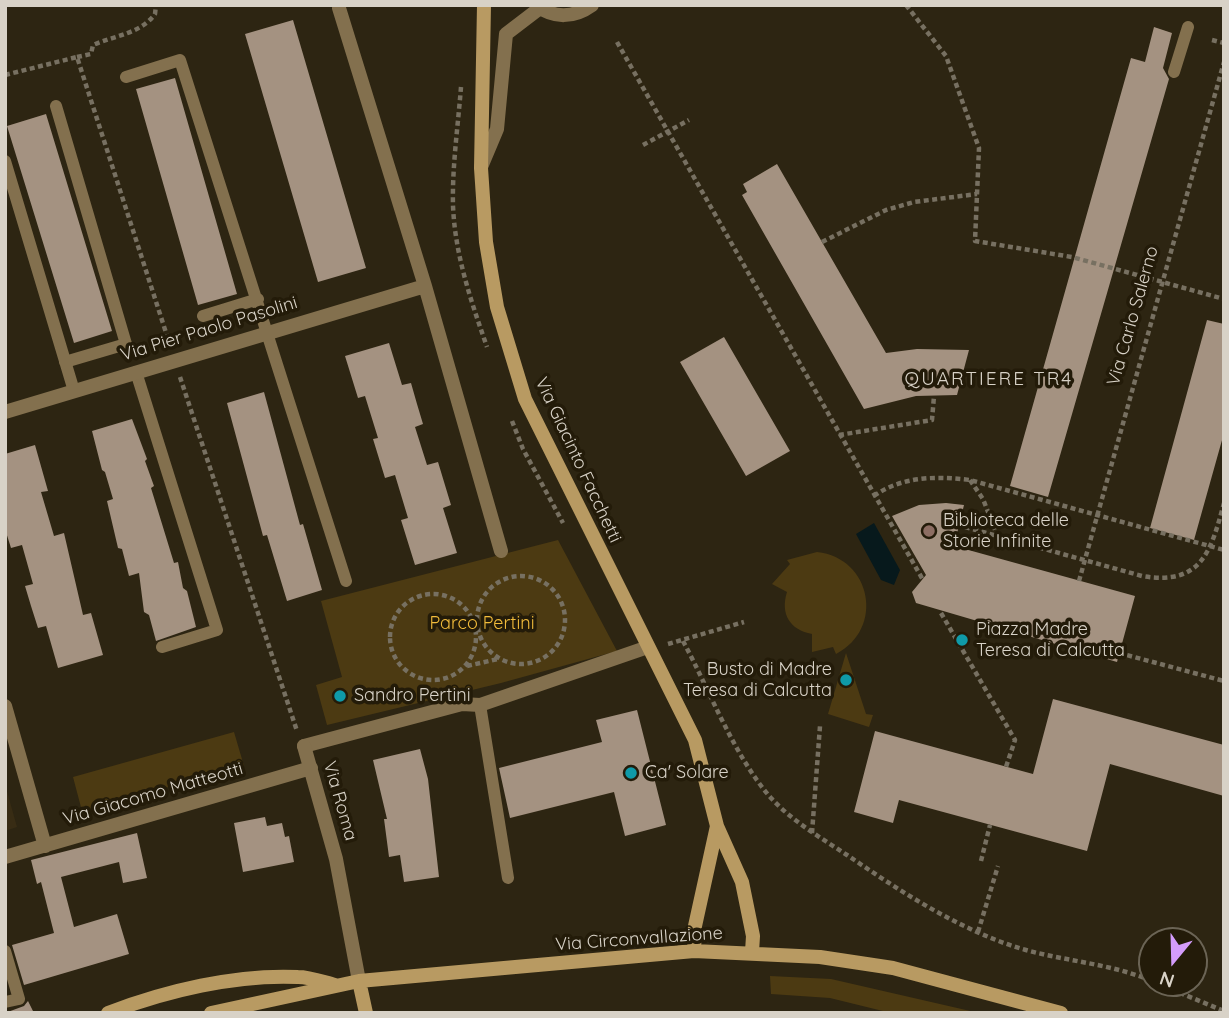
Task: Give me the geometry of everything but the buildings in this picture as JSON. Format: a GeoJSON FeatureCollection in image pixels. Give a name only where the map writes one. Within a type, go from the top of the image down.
{"type":"FeatureCollection","features":[{"type":"Feature","properties":{"kind":"main road","name":"Via Giacinto Facchetti"},"geometry":{"type":"LineString","coordinates":[[484,5],[481,168],[486,242],[497,306],[525,399],[695,740],[717,826],[742,882],[751,925],[752,952]]}},
{"type":"Feature","properties":{"kind":"main road","name":"Via Giacinto Facchetti"},"geometry":{"type":"LineString","coordinates":[[694,951],[695,926],[717,826]]}},
{"type":"Feature","properties":{"kind":"main road","name":"Via Circonvallazione"},"geometry":{"type":"LineString","coordinates":[[211,1013],[359,981],[694,951],[820,957],[893,968],[1061,1013]]}},
{"type":"Feature","properties":{"kind":"main road","name":"Via Circonvallazione"},"geometry":{"type":"LineString","coordinates":[[108,1013],[200,988],[257,978],[300,977],[340,986]]}},
{"type":"Feature","properties":{"kind":"main road","name":"Via Roma"},"geometry":{"type":"LineString","coordinates":[[359,981],[366,1013]]}},
{"type":"Feature","properties":{"kind":"street"},"geometry":{"type":"LineString","coordinates":[[481,168],[497,129],[506,34],[538,7],[568,15],[592,5]]}},
{"type":"Feature","properties":{"kind":"street"},"geometry":{"type":"LineString","coordinates":[[339,8],[425,286],[501,551]]}},
{"type":"Feature","properties":{"kind":"street","name":"Via Pier Paolo Pasolini"},"geometry":{"type":"LineString","coordinates":[[5,412],[425,286]]}},
{"type":"Feature","properties":{"kind":"street","name":"Via Roma"},"geometry":{"type":"LineString","coordinates":[[359,981],[336,859],[304,746],[462,705],[480,705],[648,647]]}},
{"type":"Feature","properties":{"kind":"street"},"geometry":{"type":"LineString","coordinates":[[5,706],[45,846]]}},
{"type":"Feature","properties":{"kind":"street","name":"Via Giacomo Matteotti"},"geometry":{"type":"LineString","coordinates":[[5,857],[311,768]]}},
{"type":"Feature","properties":{"kind":"lane"},"geometry":{"type":"LineString","coordinates":[[1174,72],[1188,27]]}},
{"type":"Feature","properties":{"kind":"lane"},"geometry":{"type":"LineString","coordinates":[[127,77],[180,60],[269,331],[346,581]]}},
{"type":"Feature","properties":{"kind":"lane"},"geometry":{"type":"LineString","coordinates":[[56,106],[126,344],[65,362]]}},
{"type":"Feature","properties":{"kind":"lane"},"geometry":{"type":"LineString","coordinates":[[5,161],[74,391]]}},
{"type":"Feature","properties":{"kind":"lane"},"geometry":{"type":"LineString","coordinates":[[203,316],[258,299]]}},
{"type":"Feature","properties":{"kind":"lane"},"geometry":{"type":"LineString","coordinates":[[136,372],[217,630],[162,647]]}},
{"type":"Feature","properties":{"kind":"lane"},"geometry":{"type":"LineString","coordinates":[[480,705],[508,878]]}},
{"type":"Feature","properties":{"kind":"lane"},"geometry":{"type":"LineString","coordinates":[[5,951],[19,999],[5,1002]]}},
{"type":"Feature","properties":{"kind":"path"},"geometry":{"type":"LineString","coordinates":[[5,75],[91,54],[93,45],[119,34],[138,32],[155,14],[156,5]]}},
{"type":"Feature","properties":{"kind":"path"},"geometry":{"type":"LineString","coordinates":[[906,5],[946,56],[979,148],[975,241],[1072,257],[1224,299]]}},
{"type":"Feature","properties":{"kind":"path"},"geometry":{"type":"LineString","coordinates":[[1212,40],[1224,43]]}},
{"type":"Feature","properties":{"kind":"path"},"geometry":{"type":"LineString","coordinates":[[617,42],[923,580]]}},
{"type":"Feature","properties":{"kind":"path"},"geometry":{"type":"LineString","coordinates":[[77,57],[304,746]]}},
{"type":"Feature","properties":{"kind":"path","name":"Via Carlo Salerno"},"geometry":{"type":"LineString","coordinates":[[1079,581],[1224,62]]}},
{"type":"Feature","properties":{"kind":"path"},"geometry":{"type":"LineString","coordinates":[[643,145],[689,120]]}},
{"type":"Feature","properties":{"kind":"path"},"geometry":{"type":"LineString","coordinates":[[822,242],[886,210],[914,202],[977,194]]}},
{"type":"Feature","properties":{"kind":"path"},"geometry":{"type":"LineString","coordinates":[[839,435],[932,421],[934,396]]}},
{"type":"Feature","properties":{"kind":"path"},"geometry":{"type":"LineString","coordinates":[[874,496],[910,479],[937,477],[970,480],[1096,517],[1224,550]]}},
{"type":"Feature","properties":{"kind":"path"},"geometry":{"type":"LineString","coordinates":[[970,480],[983,499],[998,536]]}},
{"type":"Feature","properties":{"kind":"path"},"geometry":{"type":"LineString","coordinates":[[965,527],[1142,576],[1170,578],[1195,568],[1212,547],[1224,503]]}},
{"type":"Feature","properties":{"kind":"path"},"geometry":{"type":"LineString","coordinates":[[467,666],[475,650],[477,632],[477,614],[482,598],[494,585],[510,577],[527,576],[543,581],[556,593],[564,608],[566,625],[560,642],[548,655],[533,663],[516,664],[499,659],[486,647],[477,632],[471,615],[459,601],[442,594],[424,594],[407,602],[395,615],[390,633],[392,651],[401,667],[416,677],[434,681],[452,677],[467,666],[499,659]]}},
{"type":"Feature","properties":{"kind":"path"},"geometry":{"type":"LineString","coordinates":[[942,613],[1015,740],[1006,767]]}},
{"type":"Feature","properties":{"kind":"path"},"geometry":{"type":"LineString","coordinates":[[648,647],[683,641],[744,622]]}},
{"type":"Feature","properties":{"kind":"path"},"geometry":{"type":"LineString","coordinates":[[683,641],[742,758],[772,799],[812,832],[930,909],[978,932],[1049,957],[1138,975]]}},
{"type":"Feature","properties":{"kind":"path"},"geometry":{"type":"LineString","coordinates":[[1119,653],[1224,681]]}},
{"type":"Feature","properties":{"kind":"path"},"geometry":{"type":"LineString","coordinates":[[812,832],[820,726]]}},
{"type":"Feature","properties":{"kind":"path"},"geometry":{"type":"LineString","coordinates":[[981,861],[990,825]]}},
{"type":"Feature","properties":{"kind":"path"},"geometry":{"type":"LineString","coordinates":[[978,932],[998,866]]}},
{"type":"Feature","properties":{"kind":"path"},"geometry":{"type":"LineString","coordinates":[[1190,997],[1224,1011]]}},
{"type":"Feature","properties":{"kind":"shaded area"},"geometry":{"type":"Polygon","coordinates":[[[874,523],[900,570],[894,585],[881,580],[856,534],[874,523]]]}},
{"type":"Feature","properties":{"kind":"shaded area"},"geometry":{"type":"Polygon","coordinates":[[[5,784],[17,827],[5,831],[5,784]]]}},
{"type":"Feature","properties":{"kind":"green space","name":"Parco Pertini"},"geometry":{"type":"Polygon","coordinates":[[[558,540],[617,651],[501,683],[327,725],[316,685],[342,677],[321,601],[558,540]]]}},
{"type":"Feature","properties":{"kind":"green space"},"geometry":{"type":"Polygon","coordinates":[[[817,552],[836,557],[850,567],[860,580],[866,596],[866,612],[861,628],[852,643],[836,654],[833,647],[812,652],[812,634],[798,629],[789,620],[785,607],[787,592],[772,584],[790,564],[787,560],[817,552]]]}},
{"type":"Feature","properties":{"kind":"green space"},"geometry":{"type":"Polygon","coordinates":[[[846,653],[866,714],[873,715],[869,727],[828,714],[846,653]]]}},
{"type":"Feature","properties":{"kind":"green space"},"geometry":{"type":"Polygon","coordinates":[[[234,732],[244,766],[82,811],[73,777],[234,732]]]}},
{"type":"Feature","properties":{"kind":"green space"},"geometry":{"type":"Polygon","coordinates":[[[770,976],[831,979],[979,1013],[891,1013],[830,998],[771,994],[770,976]]]}},
{"type":"Feature","properties":{"kind":"place","name":"Biblioteca delle Storie Infinite"},"geometry":{"type":"Point","coordinates":[929,531]}},
{"type":"Feature","properties":{"kind":"place","name":"Piazza Madre Teresa di Calcutta"},"geometry":{"type":"Point","coordinates":[962,640]}},
{"type":"Feature","properties":{"kind":"place","name":"Busto di Madre Teresa di Calcutta"},"geometry":{"type":"Point","coordinates":[846,680]}},
{"type":"Feature","properties":{"kind":"place","name":"Sandro Pertini"},"geometry":{"type":"Point","coordinates":[340,696]}},
{"type":"Feature","properties":{"kind":"place","name":"Ca' Solare"},"geometry":{"type":"Point","coordinates":[631,773]}},
{"type":"Feature","properties":{"kind":"district","name":"QUARTIERE TR4"},"geometry":{"type":"Point","coordinates":[989,379]}}]}
